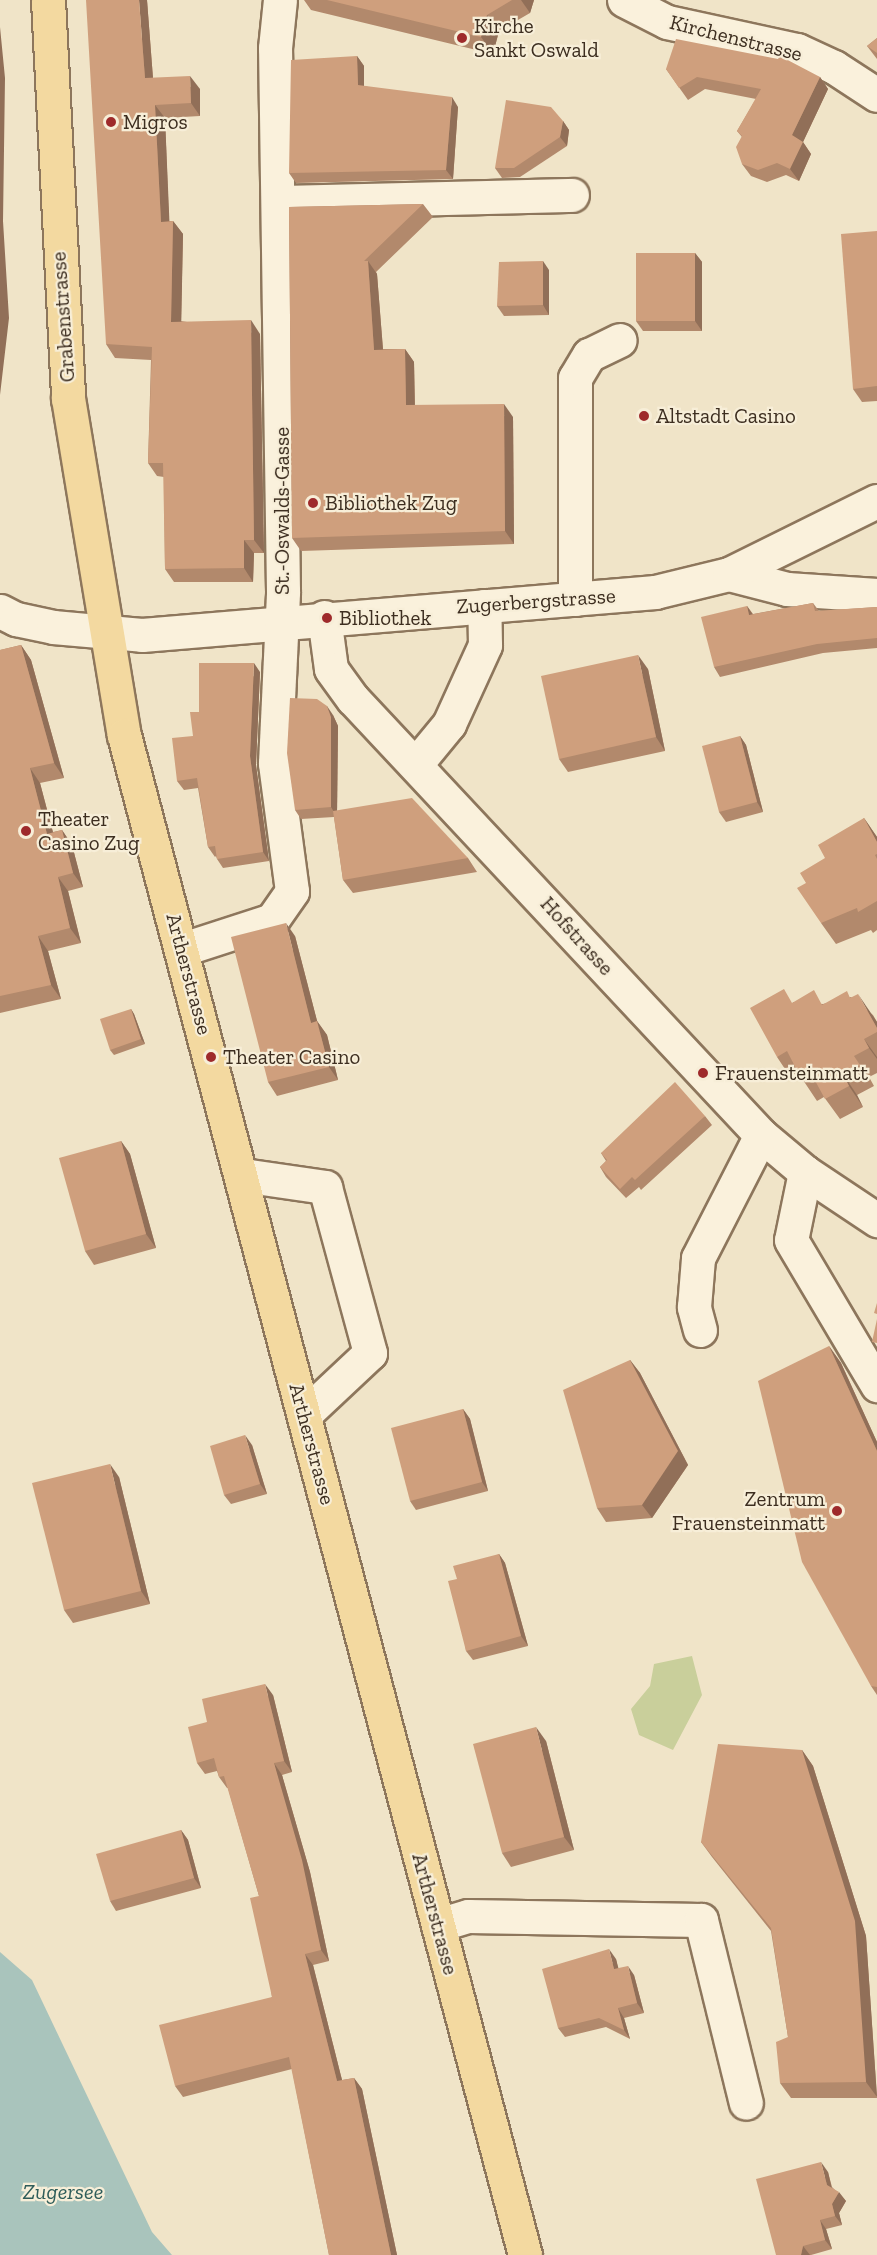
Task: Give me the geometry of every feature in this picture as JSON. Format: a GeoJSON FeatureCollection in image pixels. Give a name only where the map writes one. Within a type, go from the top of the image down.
{"type":"FeatureCollection","features":[{"type":"Feature","properties":{"kind":"main road","name":"Grabenstrasse"},"geometry":{"type":"LineString","coordinates":[[48,0],[65,367],[105,632]]}},
{"type":"Feature","properties":{"kind":"main road","name":"Artherstrasse"},"geometry":{"type":"LineString","coordinates":[[105,632],[124,735],[183,949],[525,2255]]}},
{"type":"Feature","properties":{"kind":"street","name":"St.-Oswalds-Gasse"},"geometry":{"type":"LineString","coordinates":[[183,949],[272,920],[292,891],[275,763],[282,622],[279,202],[275,48],[280,0]]}},
{"type":"Feature","properties":{"kind":"street","name":"Kirchenstrasse"},"geometry":{"type":"LineString","coordinates":[[624,0],[797,50],[834,67],[877,95]]}},
{"type":"Feature","properties":{"kind":"street"},"geometry":{"type":"LineString","coordinates":[[279,202],[572,195]]}},
{"type":"Feature","properties":{"kind":"street"},"geometry":{"type":"LineString","coordinates":[[575,599],[575,378],[589,355],[620,340]]}},
{"type":"Feature","properties":{"kind":"street","name":"Zugerbergstrasse"},"geometry":{"type":"LineString","coordinates":[[0,611],[16,619],[52,627],[105,632],[176,633],[324,617],[655,592],[729,574],[877,501]]}},
{"type":"Feature","properties":{"kind":"street"},"geometry":{"type":"LineString","coordinates":[[729,574],[786,589],[877,595]]}},
{"type":"Feature","properties":{"kind":"street"},"geometry":{"type":"LineString","coordinates":[[416,764],[449,724],[485,645],[484,606]]}},
{"type":"Feature","properties":{"kind":"street","name":"Hofstrasse"},"geometry":{"type":"LineString","coordinates":[[324,617],[331,669],[353,699],[761,1135],[806,1172],[877,1220]]}},
{"type":"Feature","properties":{"kind":"street"},"geometry":{"type":"LineString","coordinates":[[700,1330],[694,1307],[698,1258],[761,1135]]}},
{"type":"Feature","properties":{"kind":"street"},"geometry":{"type":"LineString","coordinates":[[806,1172],[790,1240],[877,1384]]}},
{"type":"Feature","properties":{"kind":"street"},"geometry":{"type":"LineString","coordinates":[[242,1175],[325,1187],[370,1353],[304,1415]]}},
{"type":"Feature","properties":{"kind":"street"},"geometry":{"type":"LineString","coordinates":[[438,1925],[468,1916],[701,1920],[746,2103]]}},
{"type":"Feature","properties":{"kind":"green space"},"geometry":{"type":"Polygon","coordinates":[[[692,1656],[702,1695],[673,1750],[639,1735],[631,1709],[650,1686],[654,1664],[692,1656]]]}},
{"type":"Feature","properties":{"kind":"water","name":"Zugersee"},"geometry":{"type":"Polygon","coordinates":[[[0,1952],[32,1980],[152,2232],[172,2255],[0,2255],[0,1952]]]}},
{"type":"Feature","properties":{"kind":"building"},"geometry":{"type":"Polygon","coordinates":[[[86,0],[139,0],[145,78],[190,76],[191,103],[155,105],[161,222],[173,221],[171,322],[251,320],[254,540],[244,540],[244,568],[165,569],[163,463],[148,463],[152,347],[106,344],[86,0]]]}},
{"type":"Feature","properties":{"kind":"building"},"geometry":{"type":"Polygon","coordinates":[[[327,0],[512,0],[487,15],[481,37],[327,0]]]}},
{"type":"Feature","properties":{"kind":"building"},"geometry":{"type":"Polygon","coordinates":[[[877,38],[877,53],[867,46],[877,38]]]}},
{"type":"Feature","properties":{"kind":"building"},"geometry":{"type":"Polygon","coordinates":[[[676,39],[778,59],[780,56],[820,77],[792,135],[803,142],[790,169],[777,163],[758,170],[742,164],[736,147],[742,136],[737,131],[761,89],[697,77],[679,88],[666,69],[676,39]]]}},
{"type":"Feature","properties":{"kind":"building"},"geometry":{"type":"Polygon","coordinates":[[[357,56],[358,85],[452,97],[446,170],[289,173],[291,60],[357,56]]]}},
{"type":"Feature","properties":{"kind":"building"},"geometry":{"type":"Polygon","coordinates":[[[506,100],[551,107],[563,121],[560,137],[514,168],[495,168],[506,100]]]}},
{"type":"Feature","properties":{"kind":"building"},"geometry":{"type":"Polygon","coordinates":[[[423,204],[364,261],[368,261],[374,350],[405,349],[406,405],[504,404],[505,531],[292,538],[289,207],[423,204]]]}},
{"type":"Feature","properties":{"kind":"building"},"geometry":{"type":"Polygon","coordinates":[[[877,231],[877,386],[853,389],[841,234],[877,231]]]}},
{"type":"Feature","properties":{"kind":"building"},"geometry":{"type":"Polygon","coordinates":[[[636,253],[695,253],[695,321],[636,321],[636,253]]]}},
{"type":"Feature","properties":{"kind":"building"},"geometry":{"type":"Polygon","coordinates":[[[543,261],[543,305],[497,306],[499,262],[543,261]]]}},
{"type":"Feature","properties":{"kind":"building"},"geometry":{"type":"Polygon","coordinates":[[[813,603],[815,611],[877,607],[877,638],[817,644],[714,667],[701,617],[747,606],[749,615],[813,603]]]}},
{"type":"Feature","properties":{"kind":"building","name":"Theater Casino Zug"},"geometry":{"type":"Polygon","coordinates":[[[21,645],[54,763],[30,768],[47,834],[62,830],[73,873],[58,877],[70,928],[38,936],[51,985],[0,996],[0,650],[21,645]]]}},
{"type":"Feature","properties":{"kind":"building"},"geometry":{"type":"Polygon","coordinates":[[[638,655],[656,737],[559,759],[541,676],[638,655]]]}},
{"type":"Feature","properties":{"kind":"building"},"geometry":{"type":"Polygon","coordinates":[[[199,663],[254,663],[250,756],[263,852],[217,859],[215,846],[208,847],[197,778],[177,781],[172,738],[193,736],[190,712],[199,712],[199,663]]]}},
{"type":"Feature","properties":{"kind":"building"},"geometry":{"type":"Polygon","coordinates":[[[290,698],[317,699],[327,706],[331,717],[331,807],[295,810],[287,753],[290,698]]]}},
{"type":"Feature","properties":{"kind":"building"},"geometry":{"type":"Polygon","coordinates":[[[740,736],[757,802],[719,812],[702,746],[740,736]]]}},
{"type":"Feature","properties":{"kind":"building"},"geometry":{"type":"Polygon","coordinates":[[[412,798],[468,858],[343,880],[333,811],[412,798]]]}},
{"type":"Feature","properties":{"kind":"building"},"geometry":{"type":"Polygon","coordinates":[[[864,818],[877,842],[877,854],[875,855],[877,859],[877,901],[858,912],[857,908],[821,923],[797,888],[806,883],[800,873],[825,858],[818,845],[864,818]]]}},
{"type":"Feature","properties":{"kind":"building"},"geometry":{"type":"Polygon","coordinates":[[[286,923],[311,1023],[317,1021],[329,1067],[268,1082],[231,937],[286,923]]]}},
{"type":"Feature","properties":{"kind":"building"},"geometry":{"type":"Polygon","coordinates":[[[784,989],[792,1003],[814,990],[822,1005],[847,991],[850,998],[858,994],[877,1028],[877,1032],[864,1039],[869,1048],[854,1056],[860,1065],[843,1074],[849,1086],[825,1099],[812,1075],[802,1080],[787,1051],[777,1057],[750,1008],[784,989]]]}},
{"type":"Feature","properties":{"kind":"building"},"geometry":{"type":"Polygon","coordinates":[[[131,1009],[141,1039],[110,1050],[100,1019],[131,1009]]]}},
{"type":"Feature","properties":{"kind":"building"},"geometry":{"type":"Polygon","coordinates":[[[675,1082],[705,1116],[635,1180],[632,1177],[620,1189],[600,1167],[607,1160],[601,1153],[675,1082]]]}},
{"type":"Feature","properties":{"kind":"building"},"geometry":{"type":"Polygon","coordinates":[[[121,1141],[146,1234],[85,1251],[59,1158],[121,1141]]]}},
{"type":"Feature","properties":{"kind":"building"},"geometry":{"type":"Polygon","coordinates":[[[877,1319],[877,1343],[872,1342],[877,1319]]]}},
{"type":"Feature","properties":{"kind":"building","name":"Zentrum Frauensteinmatt"},"geometry":{"type":"Polygon","coordinates":[[[829,1346],[877,1451],[877,1687],[871,1686],[802,1562],[758,1381],[829,1346]]]}},
{"type":"Feature","properties":{"kind":"building"},"geometry":{"type":"Polygon","coordinates":[[[630,1360],[678,1451],[642,1505],[597,1508],[563,1390],[630,1360]]]}},
{"type":"Feature","properties":{"kind":"building"},"geometry":{"type":"Polygon","coordinates":[[[463,1409],[482,1482],[410,1501],[391,1428],[463,1409]]]}},
{"type":"Feature","properties":{"kind":"building"},"geometry":{"type":"Polygon","coordinates":[[[245,1435],[260,1484],[224,1495],[210,1446],[245,1435]]]}},
{"type":"Feature","properties":{"kind":"building"},"geometry":{"type":"Polygon","coordinates":[[[110,1464],[141,1591],[64,1610],[32,1483],[110,1464]]]}},
{"type":"Feature","properties":{"kind":"building"},"geometry":{"type":"Polygon","coordinates":[[[499,1554],[521,1636],[466,1651],[448,1581],[457,1579],[453,1566],[499,1554]]]}},
{"type":"Feature","properties":{"kind":"building"},"geometry":{"type":"Polygon","coordinates":[[[265,1684],[284,1761],[274,1763],[302,1860],[321,1950],[305,1954],[337,2081],[354,2078],[391,2255],[329,2255],[289,2057],[175,2086],[159,2025],[272,1997],[250,1898],[259,1896],[224,1776],[219,1777],[214,1758],[197,1763],[188,1727],[207,1722],[202,1699],[265,1684]]]}},
{"type":"Feature","properties":{"kind":"building"},"geometry":{"type":"Polygon","coordinates":[[[536,1727],[564,1837],[502,1853],[473,1744],[536,1727]]]}},
{"type":"Feature","properties":{"kind":"building"},"geometry":{"type":"Polygon","coordinates":[[[718,1744],[802,1750],[855,1921],[866,2082],[780,2083],[776,2042],[788,2037],[771,1928],[701,1842],[718,1744]]]}},
{"type":"Feature","properties":{"kind":"building"},"geometry":{"type":"Polygon","coordinates":[[[181,1830],[194,1878],[110,1901],[96,1854],[181,1830]]]}},
{"type":"Feature","properties":{"kind":"building"},"geometry":{"type":"Polygon","coordinates":[[[609,1949],[614,1969],[628,1966],[637,2003],[618,2008],[624,2030],[599,2018],[558,2028],[542,1969],[609,1949]]]}},
{"type":"Feature","properties":{"kind":"building"},"geometry":{"type":"Polygon","coordinates":[[[821,2162],[827,2185],[839,2192],[832,2204],[835,2216],[820,2220],[825,2240],[803,2246],[801,2255],[776,2255],[756,2179],[821,2162]]]}},
{"type":"Feature","properties":{"kind":"place","name":"Kirche Sankt Oswald"},"geometry":{"type":"Point","coordinates":[462,38]}},
{"type":"Feature","properties":{"kind":"place","name":"Migros"},"geometry":{"type":"Point","coordinates":[111,122]}},
{"type":"Feature","properties":{"kind":"place","name":"Altstadt Casino"},"geometry":{"type":"Point","coordinates":[644,416]}},
{"type":"Feature","properties":{"kind":"place","name":"Bibliothek Zug"},"geometry":{"type":"Point","coordinates":[313,503]}},
{"type":"Feature","properties":{"kind":"place","name":"Bibliothek"},"geometry":{"type":"Point","coordinates":[327,618]}},
{"type":"Feature","properties":{"kind":"place","name":"Theater Casino Zug"},"geometry":{"type":"Point","coordinates":[26,831]}},
{"type":"Feature","properties":{"kind":"place","name":"Theater Casino"},"geometry":{"type":"Point","coordinates":[211,1057]}},
{"type":"Feature","properties":{"kind":"place","name":"Frauensteinmatt"},"geometry":{"type":"Point","coordinates":[703,1073]}},
{"type":"Feature","properties":{"kind":"place","name":"Zentrum Frauensteinmatt"},"geometry":{"type":"Point","coordinates":[837,1511]}}]}
